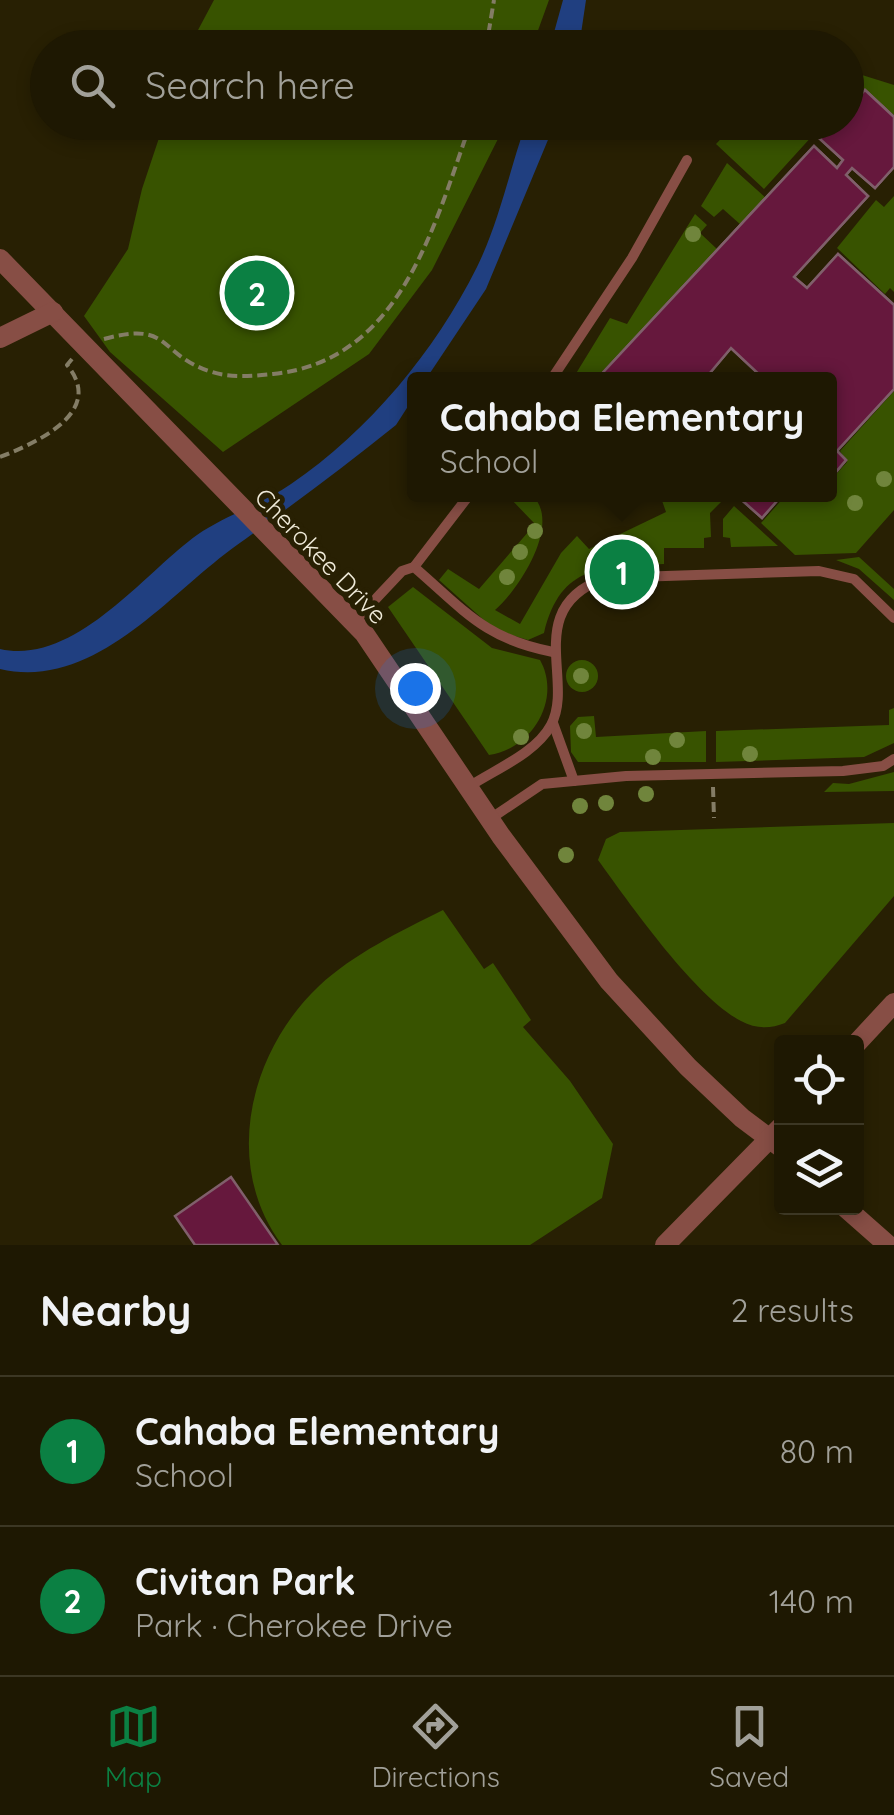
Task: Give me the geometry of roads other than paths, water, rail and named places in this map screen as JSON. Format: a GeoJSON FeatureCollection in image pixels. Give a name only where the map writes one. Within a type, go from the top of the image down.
{"type":"FeatureCollection","features":[{"type":"Feature","properties":{"kind":"street","name":"Cherokee Drive"},"geometry":{"type":"LineString","coordinates":[[0,259],[354,622],[609,981],[701,1080],[774,1134]]}},
{"type":"Feature","properties":{"kind":"street"},"geometry":{"type":"LineString","coordinates":[[0,338],[53,312]]}},
{"type":"Feature","properties":{"kind":"street"},"geometry":{"type":"LineString","coordinates":[[864,1035],[894,1003]]}},
{"type":"Feature","properties":{"kind":"street"},"geometry":{"type":"LineString","coordinates":[[665,1245],[774,1141]]}},
{"type":"Feature","properties":{"kind":"street"},"geometry":{"type":"LineString","coordinates":[[854,1215],[888,1245]]}},
{"type":"Feature","properties":{"kind":"lane"},"geometry":{"type":"LineString","coordinates":[[556,372],[632,258],[686,160]]}},
{"type":"Feature","properties":{"kind":"lane"},"geometry":{"type":"LineString","coordinates":[[354,622],[402,572],[418,570],[465,502]]}},
{"type":"Feature","properties":{"kind":"lane"},"geometry":{"type":"LineString","coordinates":[[418,570],[483,628],[511,644],[554,652]]}},
{"type":"Feature","properties":{"kind":"lane"},"geometry":{"type":"LineString","coordinates":[[574,780],[552,723],[554,652],[566,608],[584,586],[605,578],[819,571],[854,579],[894,618]]}},
{"type":"Feature","properties":{"kind":"lane"},"geometry":{"type":"LineString","coordinates":[[470,786],[536,744],[552,723]]}},
{"type":"Feature","properties":{"kind":"lane"},"geometry":{"type":"LineString","coordinates":[[490,818],[542,784],[712,773],[844,770],[883,766],[894,759]]}},
{"type":"Feature","properties":{"kind":"water"},"geometry":{"type":"Polygon","coordinates":[[[563,0],[586,0],[582,30],[555,30],[563,0]]]}},
{"type":"Feature","properties":{"kind":"water"},"geometry":{"type":"Polygon","coordinates":[[[521,140],[548,140],[486,289],[431,372],[409,372],[460,298],[498,214],[521,140]]]}},
{"type":"Feature","properties":{"kind":"water"},"geometry":{"type":"Polygon","coordinates":[[[407,375],[407,408],[396,425],[211,565],[128,634],[67,666],[35,672],[0,669],[0,649],[28,650],[55,644],[82,630],[197,535],[291,484],[347,440],[407,375]]]}},
{"type":"Feature","properties":{"kind":"place","name":"Civitan Park"},"geometry":{"type":"Point","coordinates":[257,293]}},
{"type":"Feature","properties":{"kind":"place","name":"Cahaba Elementary"},"geometry":{"type":"Point","coordinates":[622,572]}}]}
